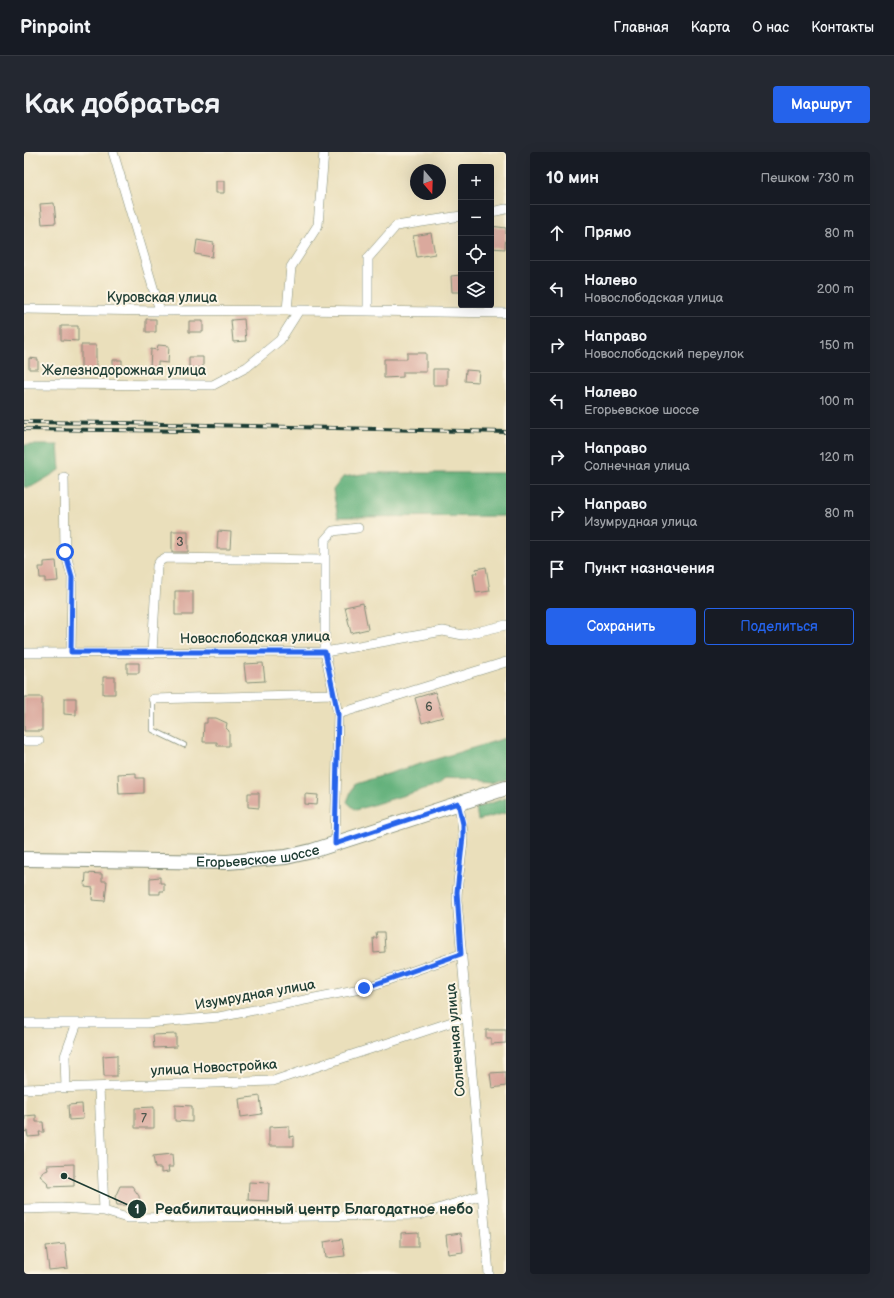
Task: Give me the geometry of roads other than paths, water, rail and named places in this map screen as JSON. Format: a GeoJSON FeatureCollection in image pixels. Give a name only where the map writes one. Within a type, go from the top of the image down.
{"type":"FeatureCollection","features":[{"type":"Feature","properties":{"kind":"main road","name":"Егорьевское шоссе"},"geometry":{"type":"LineString","coordinates":[[24,859],[227,862],[286,857],[335,844],[506,788]]}},
{"type":"Feature","properties":{"kind":"street"},"geometry":{"type":"LineString","coordinates":[[113,152],[160,311]]}},
{"type":"Feature","properties":{"kind":"street"},"geometry":{"type":"LineString","coordinates":[[287,310],[291,267],[318,225],[324,152]]}},
{"type":"Feature","properties":{"kind":"street"},"geometry":{"type":"LineString","coordinates":[[494,211],[506,209]]}},
{"type":"Feature","properties":{"kind":"street"},"geometry":{"type":"LineString","coordinates":[[368,311],[368,258],[396,226],[458,216]]}},
{"type":"Feature","properties":{"kind":"street","name":"Куровская улица"},"geometry":{"type":"LineString","coordinates":[[24,309],[160,311],[299,310]]}},
{"type":"Feature","properties":{"kind":"street"},"geometry":{"type":"LineString","coordinates":[[299,310],[506,313]]}},
{"type":"Feature","properties":{"kind":"street","name":"Железнодорожная улица"},"geometry":{"type":"LineString","coordinates":[[24,384],[212,385],[247,367],[280,340],[299,310]]}},
{"type":"Feature","properties":{"kind":"street"},"geometry":{"type":"LineString","coordinates":[[64,477],[65,552],[72,577],[71,652]]}},
{"type":"Feature","properties":{"kind":"street"},"geometry":{"type":"LineString","coordinates":[[335,844],[338,714],[325,652],[325,540],[333,532],[358,528]]}},
{"type":"Feature","properties":{"kind":"street"},"geometry":{"type":"LineString","coordinates":[[152,652],[157,566],[160,561],[165,558],[326,560]]}},
{"type":"Feature","properties":{"kind":"street","name":"Новослободская улица"},"geometry":{"type":"LineString","coordinates":[[24,653],[325,652],[443,631],[463,635],[506,625]]}},
{"type":"Feature","properties":{"kind":"street"},"geometry":{"type":"LineString","coordinates":[[338,714],[506,662]]}},
{"type":"Feature","properties":{"kind":"street"},"geometry":{"type":"LineString","coordinates":[[153,699],[334,694]]}},
{"type":"Feature","properties":{"kind":"street"},"geometry":{"type":"LineString","coordinates":[[24,741],[39,741]]}},
{"type":"Feature","properties":{"kind":"street","name":"Солнечная улица"},"geometry":{"type":"LineString","coordinates":[[458,803],[463,824],[457,892],[461,954],[489,1274]]}},
{"type":"Feature","properties":{"kind":"street","name":"Изумрудная улица"},"geometry":{"type":"LineString","coordinates":[[24,1024],[147,1023],[219,1017],[364,988],[461,954]]}},
{"type":"Feature","properties":{"kind":"street","name":"улица Новостройка"},"geometry":{"type":"LineString","coordinates":[[24,1089],[273,1081],[467,1018]]}},
{"type":"Feature","properties":{"kind":"street"},"geometry":{"type":"LineString","coordinates":[[66,1088],[65,1056],[77,1023]]}},
{"type":"Feature","properties":{"kind":"street"},"geometry":{"type":"LineString","coordinates":[[99,1087],[104,1211]]}},
{"type":"Feature","properties":{"kind":"street"},"geometry":{"type":"LineString","coordinates":[[24,1208],[61,1208],[104,1211],[127,1218],[419,1215],[482,1195]]}},
{"type":"Feature","properties":{"kind":"lane"},"geometry":{"type":"LineString","coordinates":[[153,699],[152,730],[184,745]]}},
{"type":"Feature","properties":{"kind":"railway"},"geometry":{"type":"LineString","coordinates":[[24,422],[506,432]]}},
{"type":"Feature","properties":{"kind":"railway"},"geometry":{"type":"LineString","coordinates":[[24,429],[198,431]]}},
{"type":"Feature","properties":{"kind":"place","name":"Реабилитационный центр Благодатное небо"},"geometry":{"type":"Point","coordinates":[64,1176]}}]}
